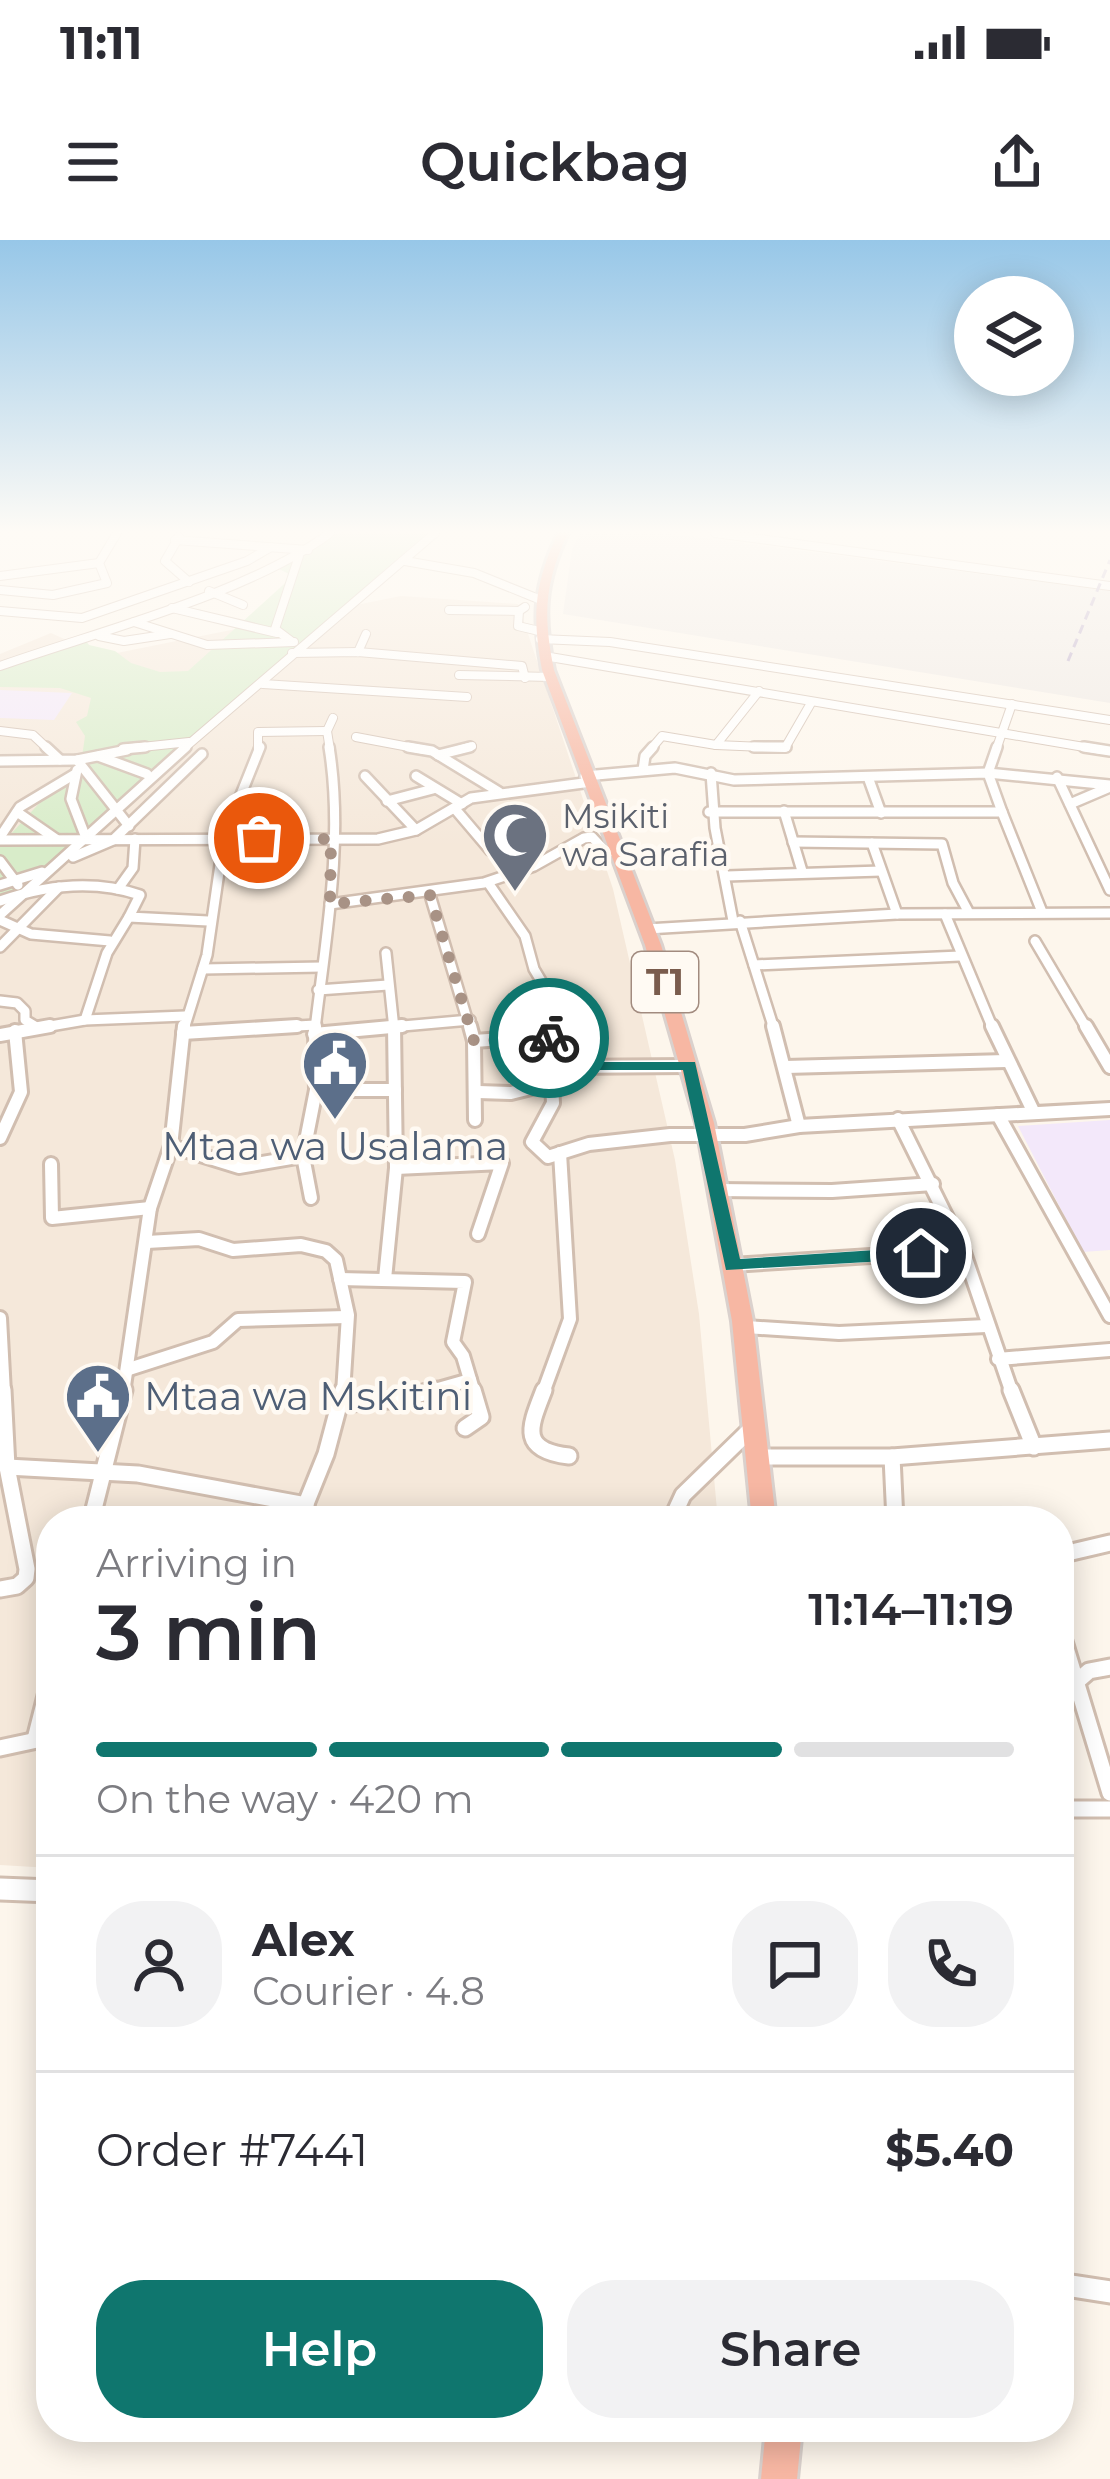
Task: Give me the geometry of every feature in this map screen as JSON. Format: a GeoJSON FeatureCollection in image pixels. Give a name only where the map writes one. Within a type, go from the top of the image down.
{"type":"FeatureCollection","features":[{"type":"Feature","properties":{"kind":"highway","name":"T1"},"geometry":{"type":"LineString","coordinates":[[540,637],[550,677],[647,929],[690,1066],[746,1327],[763,1506]]}},
{"type":"Feature","properties":{"kind":"highway"},"geometry":{"type":"LineString","coordinates":[[779,2479],[783,2442]]}},
{"type":"Feature","properties":{"kind":"street"},"geometry":{"type":"LineString","coordinates":[[0,666],[87,637]]}},
{"type":"Feature","properties":{"kind":"street"},"geometry":{"type":"LineString","coordinates":[[92,637],[147,637]]}},
{"type":"Feature","properties":{"kind":"street"},"geometry":{"type":"LineString","coordinates":[[182,637],[207,645],[296,647],[522,666],[525,678]]}},
{"type":"Feature","properties":{"kind":"street"},"geometry":{"type":"LineString","coordinates":[[245,645],[263,637]]}},
{"type":"Feature","properties":{"kind":"street"},"geometry":{"type":"LineString","coordinates":[[281,637],[296,647]]}},
{"type":"Feature","properties":{"kind":"street"},"geometry":{"type":"LineString","coordinates":[[18,931],[57,866],[104,824],[112,809],[147,774],[263,684],[308,637]]}},
{"type":"Feature","properties":{"kind":"street"},"geometry":{"type":"LineString","coordinates":[[358,652],[364,637]]}},
{"type":"Feature","properties":{"kind":"street"},"geometry":{"type":"LineString","coordinates":[[570,637],[1110,720]]}},
{"type":"Feature","properties":{"kind":"street"},"geometry":{"type":"LineString","coordinates":[[419,657],[423,643]]}},
{"type":"Feature","properties":{"kind":"street"},"geometry":{"type":"LineString","coordinates":[[544,656],[1110,751]]}},
{"type":"Feature","properties":{"kind":"street"},"geometry":{"type":"LineString","coordinates":[[459,675],[550,677]]}},
{"type":"Feature","properties":{"kind":"street"},"geometry":{"type":"LineString","coordinates":[[771,779],[781,750],[823,675]]}},
{"type":"Feature","properties":{"kind":"street"},"geometry":{"type":"LineString","coordinates":[[263,684],[467,697]]}},
{"type":"Feature","properties":{"kind":"street"},"geometry":{"type":"LineString","coordinates":[[716,745],[759,692]]}},
{"type":"Feature","properties":{"kind":"street"},"geometry":{"type":"LineString","coordinates":[[1012,704],[988,773],[1042,912]]}},
{"type":"Feature","properties":{"kind":"street"},"geometry":{"type":"LineString","coordinates":[[310,1198],[303,1156],[316,1090],[317,990],[330,904],[335,783],[327,731],[333,718]]}},
{"type":"Feature","properties":{"kind":"street"},"geometry":{"type":"LineString","coordinates":[[0,731],[33,735],[60,760],[90,778],[126,828]]}},
{"type":"Feature","properties":{"kind":"street"},"geometry":{"type":"LineString","coordinates":[[96,1506],[129,1369],[133,1309],[150,1208],[171,1147],[185,1016],[202,969],[224,837],[261,743],[258,732],[327,731]]}},
{"type":"Feature","properties":{"kind":"street"},"geometry":{"type":"LineString","coordinates":[[643,770],[645,756],[662,736],[781,750]]}},
{"type":"Feature","properties":{"kind":"street"},"geometry":{"type":"LineString","coordinates":[[356,737],[438,755],[499,792]]}},
{"type":"Feature","properties":{"kind":"street"},"geometry":{"type":"LineString","coordinates":[[0,838],[17,812],[94,754],[189,742]]}},
{"type":"Feature","properties":{"kind":"street"},"geometry":{"type":"LineString","coordinates":[[86,838],[71,799],[76,770],[93,746],[176,752]]}},
{"type":"Feature","properties":{"kind":"street"},"geometry":{"type":"LineString","coordinates":[[438,755],[472,746]]}},
{"type":"Feature","properties":{"kind":"street"},"geometry":{"type":"LineString","coordinates":[[127,765],[136,749]]}},
{"type":"Feature","properties":{"kind":"street"},"geometry":{"type":"LineString","coordinates":[[94,754],[147,774]]}},
{"type":"Feature","properties":{"kind":"street"},"geometry":{"type":"LineString","coordinates":[[0,886],[113,840],[202,754]]}},
{"type":"Feature","properties":{"kind":"street"},"geometry":{"type":"LineString","coordinates":[[0,761],[60,760]]}},
{"type":"Feature","properties":{"kind":"street"},"geometry":{"type":"LineString","coordinates":[[0,838],[378,838],[416,830],[499,792],[643,770],[711,773],[734,780],[988,773],[1110,786]]}},
{"type":"Feature","properties":{"kind":"street"},"geometry":{"type":"LineString","coordinates":[[711,773],[709,812],[736,921],[786,1066],[799,1126]]}},
{"type":"Feature","properties":{"kind":"street"},"geometry":{"type":"LineString","coordinates":[[365,776],[416,830]]}},
{"type":"Feature","properties":{"kind":"street"},"geometry":{"type":"LineString","coordinates":[[416,776],[459,807],[490,850],[522,872]]}},
{"type":"Feature","properties":{"kind":"street"},"geometry":{"type":"LineString","coordinates":[[868,777],[881,813]]}},
{"type":"Feature","properties":{"kind":"street"},"geometry":{"type":"LineString","coordinates":[[1057,777],[1110,890]]}},
{"type":"Feature","properties":{"kind":"street"},"geometry":{"type":"LineString","coordinates":[[1070,804],[1110,786]]}},
{"type":"Feature","properties":{"kind":"street"},"geometry":{"type":"LineString","coordinates":[[387,801],[433,789]]}},
{"type":"Feature","properties":{"kind":"street"},"geometry":{"type":"LineString","coordinates":[[39,793],[71,799]]}},
{"type":"Feature","properties":{"kind":"street"},"geometry":{"type":"LineString","coordinates":[[784,811],[802,871]]}},
{"type":"Feature","properties":{"kind":"street"},"geometry":{"type":"LineString","coordinates":[[17,812],[44,823],[56,838]]}},
{"type":"Feature","properties":{"kind":"street"},"geometry":{"type":"LineString","coordinates":[[709,812],[1002,812]]}},
{"type":"Feature","properties":{"kind":"street"},"geometry":{"type":"LineString","coordinates":[[63,821],[104,824]]}},
{"type":"Feature","properties":{"kind":"street"},"geometry":{"type":"LineString","coordinates":[[104,824],[106,831],[126,828]]}},
{"type":"Feature","properties":{"kind":"street"},"geometry":{"type":"LineString","coordinates":[[330,904],[489,884],[522,872],[581,836],[592,837],[606,852],[617,850]]}},
{"type":"Feature","properties":{"kind":"street"},"geometry":{"type":"LineString","coordinates":[[118,889],[133,868],[135,839]]}},
{"type":"Feature","properties":{"kind":"street"},"geometry":{"type":"LineString","coordinates":[[793,842],[945,846],[941,850],[969,913]]}},
{"type":"Feature","properties":{"kind":"street"},"geometry":{"type":"LineString","coordinates":[[872,843],[897,914]]}},
{"type":"Feature","properties":{"kind":"street"},"geometry":{"type":"LineString","coordinates":[[0,861],[27,892]]}},
{"type":"Feature","properties":{"kind":"street"},"geometry":{"type":"LineString","coordinates":[[57,866],[60,887]]}},
{"type":"Feature","properties":{"kind":"street"},"geometry":{"type":"LineString","coordinates":[[727,876],[881,871]]}},
{"type":"Feature","properties":{"kind":"street"},"geometry":{"type":"LineString","coordinates":[[489,884],[525,936],[535,969],[554,1001],[549,1036],[556,1067],[551,1118],[532,1142],[548,1157],[614,1141],[1110,1109]]}},
{"type":"Feature","properties":{"kind":"street"},"geometry":{"type":"LineString","coordinates":[[0,886],[27,892]]}},
{"type":"Feature","properties":{"kind":"street"},"geometry":{"type":"LineString","coordinates":[[0,901],[60,887],[118,889],[140,896],[110,941],[85,1020]]}},
{"type":"Feature","properties":{"kind":"street"},"geometry":{"type":"LineString","coordinates":[[18,931],[0,918],[27,892]]}},
{"type":"Feature","properties":{"kind":"street"},"geometry":{"type":"LineString","coordinates":[[430,895],[470,1020],[478,1092],[475,1120]]}},
{"type":"Feature","properties":{"kind":"street"},"geometry":{"type":"LineString","coordinates":[[647,929],[897,914],[1109,915]]}},
{"type":"Feature","properties":{"kind":"street"},"geometry":{"type":"LineString","coordinates":[[945,914],[1006,1061],[1034,1113]]}},
{"type":"Feature","properties":{"kind":"street"},"geometry":{"type":"LineString","coordinates":[[129,917],[208,922]]}},
{"type":"Feature","properties":{"kind":"street"},"geometry":{"type":"LineString","coordinates":[[0,947],[9,934],[18,931],[110,941]]}},
{"type":"Feature","properties":{"kind":"street"},"geometry":{"type":"LineString","coordinates":[[1035,941],[1110,1066]]}},
{"type":"Feature","properties":{"kind":"street"},"geometry":{"type":"LineString","coordinates":[[385,1279],[397,1168],[386,953]]}},
{"type":"Feature","properties":{"kind":"street"},"geometry":{"type":"LineString","coordinates":[[754,964],[960,956]]}},
{"type":"Feature","properties":{"kind":"street"},"geometry":{"type":"LineString","coordinates":[[202,969],[322,967]]}},
{"type":"Feature","properties":{"kind":"street"},"geometry":{"type":"LineString","coordinates":[[317,990],[388,985]]}},
{"type":"Feature","properties":{"kind":"street"},"geometry":{"type":"LineString","coordinates":[[0,1001],[16,1003],[25,1011],[25,1020],[35,1026]]}},
{"type":"Feature","properties":{"kind":"street"},"geometry":{"type":"LineString","coordinates":[[0,1035],[85,1020],[138,1022],[185,1016]]}},
{"type":"Feature","properties":{"kind":"street"},"geometry":{"type":"LineString","coordinates":[[183,1033],[470,1020]]}},
{"type":"Feature","properties":{"kind":"street"},"geometry":{"type":"LineString","coordinates":[[0,1137],[21,1092],[15,1031]]}},
{"type":"Feature","properties":{"kind":"street"},"geometry":{"type":"LineString","coordinates":[[474,1041],[549,1036]]}},
{"type":"Feature","properties":{"kind":"street"},"geometry":{"type":"LineString","coordinates":[[786,1066],[1006,1061]]}},
{"type":"Feature","properties":{"kind":"street"},"geometry":{"type":"LineString","coordinates":[[556,1067],[690,1066]]}},
{"type":"Feature","properties":{"kind":"street"},"geometry":{"type":"LineString","coordinates":[[478,1092],[511,1094],[555,1082]]}},
{"type":"Feature","properties":{"kind":"street"},"geometry":{"type":"LineString","coordinates":[[316,1090],[395,1090]]}},
{"type":"Feature","properties":{"kind":"street"},"geometry":{"type":"LineString","coordinates":[[998,1115],[1110,1316]]}},
{"type":"Feature","properties":{"kind":"street"},"geometry":{"type":"LineString","coordinates":[[898,1120],[963,1250],[986,1327],[1034,1447]]}},
{"type":"Feature","properties":{"kind":"street"},"geometry":{"type":"LineString","coordinates":[[171,1147],[196,1150],[201,1159],[227,1166],[303,1156]]}},
{"type":"Feature","properties":{"kind":"street"},"geometry":{"type":"LineString","coordinates":[[560,1153],[570,1319],[529,1429],[537,1445],[549,1453],[569,1456]]}},
{"type":"Feature","properties":{"kind":"street"},"geometry":{"type":"LineString","coordinates":[[397,1168],[502,1163],[502,1176],[478,1234]]}},
{"type":"Feature","properties":{"kind":"street"},"geometry":{"type":"LineString","coordinates":[[51,1164],[52,1218],[150,1208]]}},
{"type":"Feature","properties":{"kind":"street"},"geometry":{"type":"LineString","coordinates":[[718,1190],[832,1191],[933,1184]]}},
{"type":"Feature","properties":{"kind":"street"},"geometry":{"type":"LineString","coordinates":[[147,1242],[204,1239],[227,1250],[291,1244],[320,1248],[336,1260],[348,1346],[339,1404],[305,1506]]}},
{"type":"Feature","properties":{"kind":"street"},"geometry":{"type":"LineString","coordinates":[[733,1265],[963,1250]]}},
{"type":"Feature","properties":{"kind":"street"},"geometry":{"type":"LineString","coordinates":[[340,1280],[465,1282],[453,1342],[481,1417],[465,1428]]}},
{"type":"Feature","properties":{"kind":"street"},"geometry":{"type":"LineString","coordinates":[[129,1369],[213,1342],[238,1320],[346,1317]]}},
{"type":"Feature","properties":{"kind":"street"},"geometry":{"type":"LineString","coordinates":[[0,1318],[5,1459],[27,1569],[26,1578],[16,1586],[0,1589]]}},
{"type":"Feature","properties":{"kind":"street"},"geometry":{"type":"LineString","coordinates":[[746,1327],[839,1333],[986,1327]]}},
{"type":"Feature","properties":{"kind":"street"},"geometry":{"type":"LineString","coordinates":[[998,1358],[1110,1350]]}},
{"type":"Feature","properties":{"kind":"street"},"geometry":{"type":"LineString","coordinates":[[339,1404],[400,1399],[470,1380]]}},
{"type":"Feature","properties":{"kind":"street"},"geometry":{"type":"LineString","coordinates":[[677,1506],[682,1495],[754,1425]]}},
{"type":"Feature","properties":{"kind":"street"},"geometry":{"type":"LineString","coordinates":[[759,1457],[892,1457],[1110,1440]]}},
{"type":"Feature","properties":{"kind":"street"},"geometry":{"type":"LineString","coordinates":[[892,1457],[894,1506]]}},
{"type":"Feature","properties":{"kind":"street"},"geometry":{"type":"LineString","coordinates":[[5,1459],[104,1471],[270,1506]]}},
{"type":"Feature","properties":{"kind":"street"},"geometry":{"type":"LineString","coordinates":[[1074,1552],[1110,1544]]}},
{"type":"Feature","properties":{"kind":"street"},"geometry":{"type":"LineString","coordinates":[[1110,1667],[1089,1671],[1074,1684],[1110,1793]]}},
{"type":"Feature","properties":{"kind":"street"},"geometry":{"type":"LineString","coordinates":[[0,1748],[36,1740]]}},
{"type":"Feature","properties":{"kind":"street"},"geometry":{"type":"LineString","coordinates":[[1074,1809],[1110,1809]]}},
{"type":"Feature","properties":{"kind":"street"},"geometry":{"type":"LineString","coordinates":[[0,1889],[36,1890]]}},
{"type":"Feature","properties":{"kind":"street"},"geometry":{"type":"LineString","coordinates":[[1074,2286],[1110,2292]]}},
{"type":"Feature","properties":{"kind":"shaded area"},"geometry":{"type":"Polygon","coordinates":[[[40,637],[61,637],[102,656],[194,637],[529,637],[613,889],[675,1160],[699,1314],[717,1506],[36,1506],[36,1867],[0,1865],[0,654],[40,637]]]}},
{"type":"Feature","properties":{"kind":"shaded area"},"geometry":{"type":"Polygon","coordinates":[[[707,637],[1110,637],[1110,703],[707,637]]]}},
{"type":"Feature","properties":{"kind":"shaded area"},"geometry":{"type":"Polygon","coordinates":[[[0,690],[72,693],[54,720],[0,718],[0,690]]]}},
{"type":"Feature","properties":{"kind":"shaded area"},"geometry":{"type":"Polygon","coordinates":[[[1110,1120],[1110,1250],[1083,1252],[1018,1126],[1110,1120]]]}},
{"type":"Feature","properties":{"kind":"green space"},"geometry":{"type":"Polygon","coordinates":[[[225,637],[308,637],[81,836],[9,836],[82,757],[85,736],[76,722],[87,716],[91,698],[60,688],[0,687],[0,671],[85,640],[160,672],[188,671],[225,637]]]}},
{"type":"Feature","properties":{"kind":"green space"},"geometry":{"type":"Polygon","coordinates":[[[80,839],[0,915],[0,843],[80,839]]]}},
{"type":"Feature","properties":{"kind":"railway"},"geometry":{"type":"LineString","coordinates":[[1068,661],[1078,637]]}},
{"type":"Feature","properties":{"kind":"way so far"},"geometry":{"type":"LineString","coordinates":[[259,838],[331,839],[330,904],[430,895],[474,1041],[549,1038]]}},
{"type":"Feature","properties":{"kind":"place","name":"Msikiti wa Sarafia"},"geometry":{"type":"Point","coordinates":[515,894]}},
{"type":"Feature","properties":{"kind":"place","name":"Mtaa wa Usalama"},"geometry":{"type":"Point","coordinates":[335,1122]}},
{"type":"Feature","properties":{"kind":"place","name":"Mtaa wa Mskitini"},"geometry":{"type":"Point","coordinates":[98,1455]}},
{"type":"Feature","properties":{"kind":"route"},"geometry":{"type":"LineString","coordinates":[[549,1038],[556,1067],[690,1066],[733,1265],[921,1253]]}}]}
